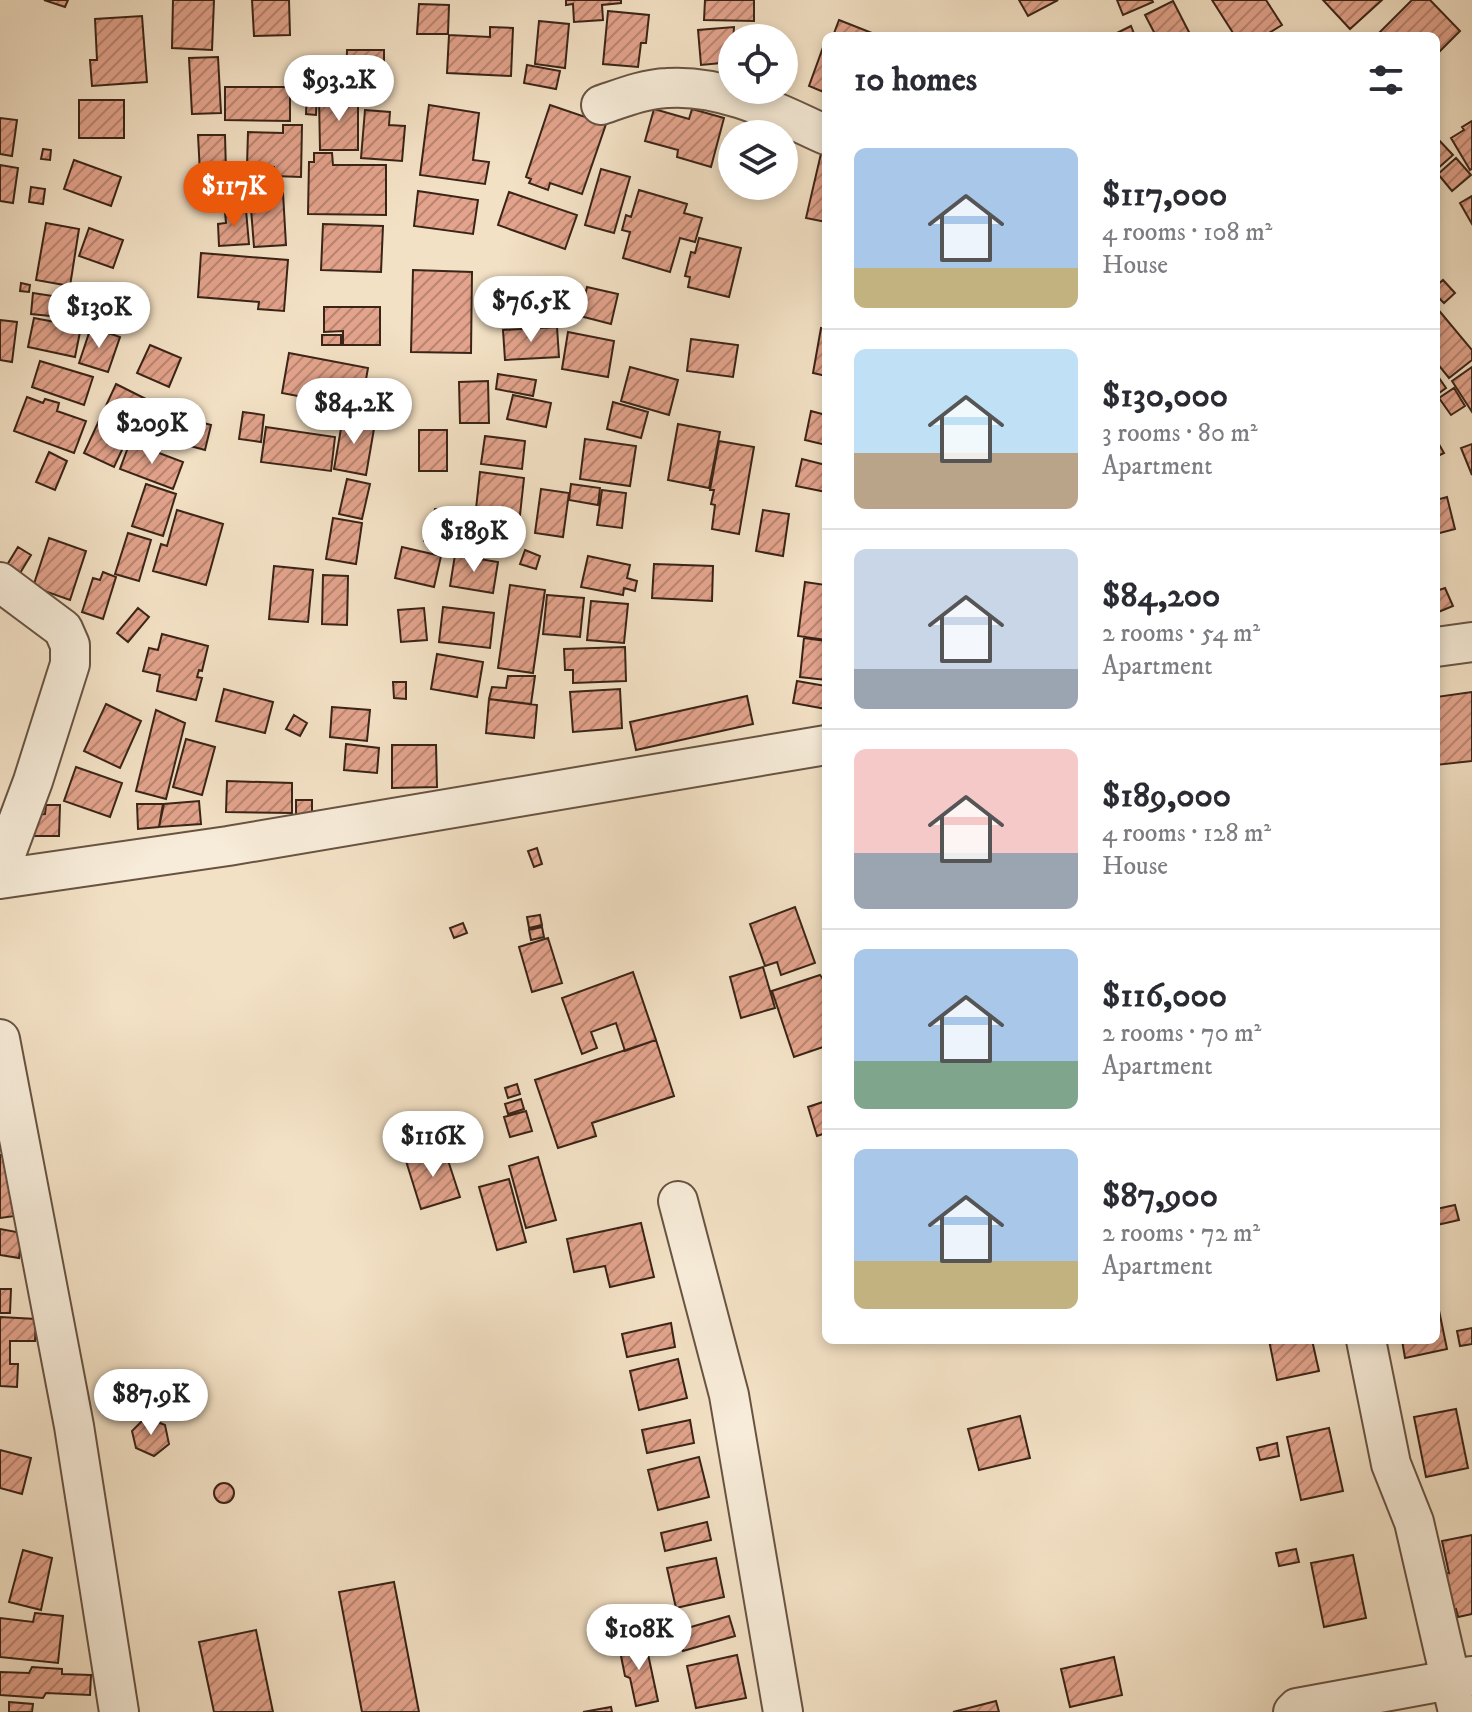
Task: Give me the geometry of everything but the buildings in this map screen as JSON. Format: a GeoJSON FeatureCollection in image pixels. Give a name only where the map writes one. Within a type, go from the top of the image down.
{"type":"FeatureCollection","features":[{"type":"Feature","properties":{"kind":"street"},"geometry":{"type":"LineString","coordinates":[[601,105],[666,88],[705,90],[746,100],[822,133]]}},
{"type":"Feature","properties":{"kind":"street"},"geometry":{"type":"LineString","coordinates":[[0,582],[63,629],[70,645],[70,664],[33,781],[0,870]]}},
{"type":"Feature","properties":{"kind":"street"},"geometry":{"type":"LineString","coordinates":[[1440,646],[1472,642]]}},
{"type":"Feature","properties":{"kind":"street"},"geometry":{"type":"LineString","coordinates":[[0,879],[243,844],[822,746]]}},
{"type":"Feature","properties":{"kind":"street"},"geometry":{"type":"LineString","coordinates":[[0,1039],[74,1426],[119,1712]]}},
{"type":"Feature","properties":{"kind":"street"},"geometry":{"type":"LineString","coordinates":[[678,1201],[729,1395],[783,1712]]}},
{"type":"Feature","properties":{"kind":"street"},"geometry":{"type":"LineString","coordinates":[[1293,1712],[1297,1708],[1460,1689],[1414,1522],[1391,1464],[1367,1344]]}}]}
